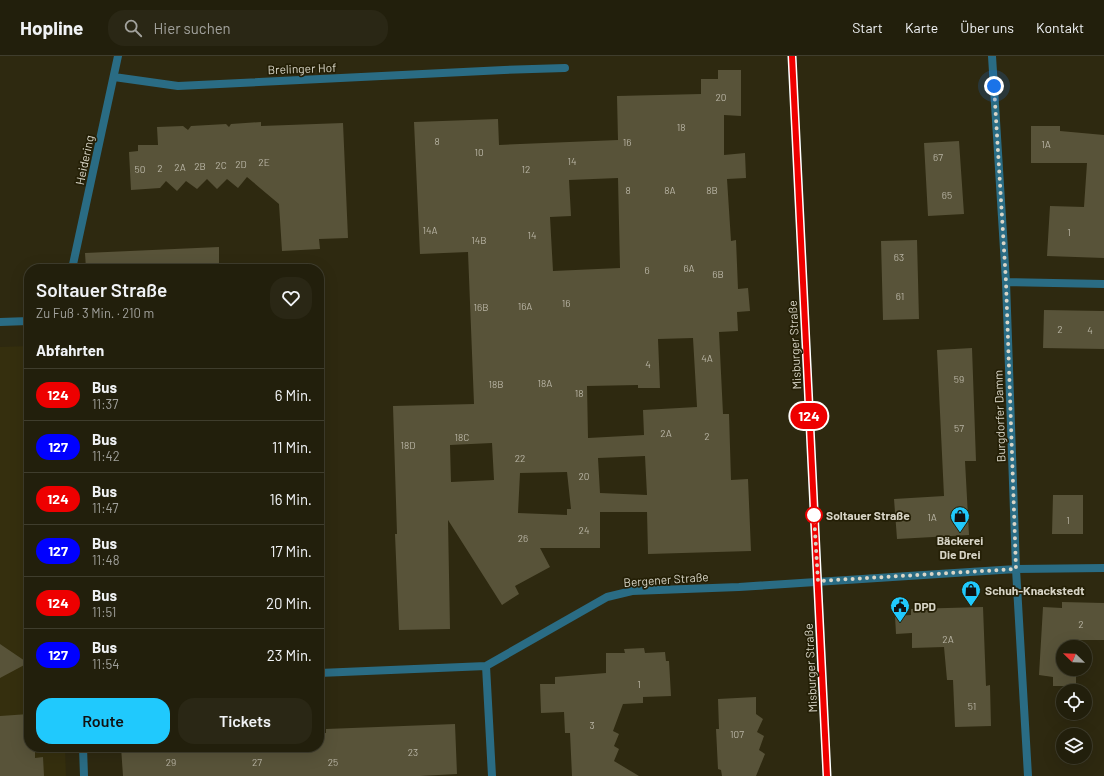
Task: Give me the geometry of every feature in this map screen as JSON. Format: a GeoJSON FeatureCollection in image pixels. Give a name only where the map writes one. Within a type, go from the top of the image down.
{"type":"FeatureCollection","features":[{"type":"Feature","properties":{"kind":"street","name":"Heidering"},"geometry":{"type":"LineString","coordinates":[[73,264],[118,56]]}},
{"type":"Feature","properties":{"kind":"street","name":"Misburger Straße"},"geometry":{"type":"LineString","coordinates":[[792,56],[827,776]]}},
{"type":"Feature","properties":{"kind":"street","name":"Burgdorfer Damm"},"geometry":{"type":"LineString","coordinates":[[992,56],[1006,282],[1016,569],[1028,776]]}},
{"type":"Feature","properties":{"kind":"street","name":"Brelinger Hof"},"geometry":{"type":"LineString","coordinates":[[114,77],[178,86],[564,68]]}},
{"type":"Feature","properties":{"kind":"street"},"geometry":{"type":"LineString","coordinates":[[1006,282],[1104,284]]}},
{"type":"Feature","properties":{"kind":"street"},"geometry":{"type":"LineString","coordinates":[[0,322],[24,321]]}},
{"type":"Feature","properties":{"kind":"street"},"geometry":{"type":"LineString","coordinates":[[818,581],[1016,569],[1104,568]]}},
{"type":"Feature","properties":{"kind":"street","name":"Bergener Straße"},"geometry":{"type":"LineString","coordinates":[[324,673],[486,666],[607,597],[632,591],[818,581]]}},
{"type":"Feature","properties":{"kind":"street"},"geometry":{"type":"LineString","coordinates":[[486,666],[492,776]]}},
{"type":"Feature","properties":{"kind":"street"},"geometry":{"type":"LineString","coordinates":[[83,752],[84,776]]}},
{"type":"Feature","properties":{"kind":"shaded area"},"geometry":{"type":"Polygon","coordinates":[[[24,346],[24,752],[65,752],[66,776],[0,776],[0,347],[24,346]]]}},
{"type":"Feature","properties":{"kind":"building"},"geometry":{"type":"Polygon","coordinates":[[[718,70],[741,70],[741,116],[724,115],[724,155],[745,153],[746,178],[727,179],[731,241],[736,240],[738,289],[748,288],[750,311],[737,312],[738,331],[719,332],[723,414],[729,414],[731,480],[748,479],[751,551],[648,554],[647,512],[600,512],[600,548],[540,548],[550,567],[515,586],[519,594],[502,605],[448,520],[450,629],[399,630],[395,534],[397,534],[393,406],[474,404],[468,252],[420,254],[414,122],[498,119],[499,145],[618,140],[617,96],[701,94],[701,79],[718,79],[718,70]],[[618,178],[569,180],[571,216],[550,217],[553,271],[620,268],[618,178]],[[693,338],[658,339],[660,388],[638,388],[638,385],[587,386],[588,438],[644,435],[643,410],[697,407],[693,338]],[[492,443],[450,445],[451,482],[494,480],[492,443]],[[645,456],[598,458],[600,493],[647,495],[645,456]],[[567,472],[520,473],[518,513],[567,515],[567,509],[571,509],[567,472]]]}},
{"type":"Feature","properties":{"kind":"building"},"geometry":{"type":"Polygon","coordinates":[[[261,122],[261,126],[343,123],[348,238],[319,239],[320,249],[282,251],[279,204],[247,177],[238,188],[227,179],[217,189],[207,179],[197,189],[186,181],[177,191],[166,181],[160,188],[131,190],[129,152],[138,151],[138,145],[158,145],[157,127],[183,126],[188,130],[191,126],[226,124],[229,127],[231,124],[261,122]]]}},
{"type":"Feature","properties":{"kind":"building"},"geometry":{"type":"Polygon","coordinates":[[[1031,126],[1060,126],[1060,131],[1104,135],[1104,258],[1047,256],[1050,206],[1084,207],[1087,163],[1031,163],[1031,126]]]}},
{"type":"Feature","properties":{"kind":"building"},"geometry":{"type":"Polygon","coordinates":[[[959,141],[964,214],[928,216],[924,143],[959,141]]]}},
{"type":"Feature","properties":{"kind":"building"},"geometry":{"type":"Polygon","coordinates":[[[917,240],[919,319],[883,320],[881,241],[917,240]]]}},
{"type":"Feature","properties":{"kind":"building"},"geometry":{"type":"Polygon","coordinates":[[[219,247],[219,264],[86,264],[85,253],[219,247]]]}},
{"type":"Feature","properties":{"kind":"building"},"geometry":{"type":"Polygon","coordinates":[[[1044,310],[1104,311],[1104,349],[1043,348],[1044,310]]]}},
{"type":"Feature","properties":{"kind":"building"},"geometry":{"type":"Polygon","coordinates":[[[972,348],[976,461],[965,461],[969,535],[897,539],[894,499],[944,496],[937,350],[972,348]]]}},
{"type":"Feature","properties":{"kind":"building"},"geometry":{"type":"Polygon","coordinates":[[[1053,495],[1083,495],[1083,534],[1052,534],[1053,495]]]}},
{"type":"Feature","properties":{"kind":"building"},"geometry":{"type":"Polygon","coordinates":[[[1062,602],[1104,603],[1104,640],[1056,640],[1056,676],[1076,676],[1076,684],[1056,684],[1056,686],[1053,686],[1053,677],[1039,675],[1043,607],[1062,608],[1062,602]]]}},
{"type":"Feature","properties":{"kind":"building"},"geometry":{"type":"Polygon","coordinates":[[[983,607],[986,686],[990,685],[991,726],[955,727],[953,680],[947,680],[944,647],[912,648],[912,633],[896,634],[895,616],[911,615],[911,609],[983,607]]]}},
{"type":"Feature","properties":{"kind":"building"},"geometry":{"type":"Polygon","coordinates":[[[0,644],[24,660],[24,665],[0,678],[0,644]]]}},
{"type":"Feature","properties":{"kind":"building"},"geometry":{"type":"Polygon","coordinates":[[[644,648],[645,653],[665,652],[666,661],[669,661],[671,696],[643,697],[643,703],[623,704],[613,731],[619,734],[614,746],[619,749],[614,761],[639,776],[572,776],[570,733],[565,733],[564,712],[541,713],[540,684],[555,684],[555,677],[606,673],[606,653],[625,653],[624,649],[644,648]]]}},
{"type":"Feature","properties":{"kind":"building"},"geometry":{"type":"Polygon","coordinates":[[[756,697],[756,714],[763,719],[757,732],[764,736],[759,750],[765,754],[756,776],[722,776],[721,770],[718,769],[716,729],[719,729],[718,699],[756,697]]]}},
{"type":"Feature","properties":{"kind":"building"},"geometry":{"type":"Polygon","coordinates":[[[24,714],[24,752],[35,752],[35,758],[43,757],[44,776],[0,776],[0,716],[24,714]]]}},
{"type":"Feature","properties":{"kind":"building"},"geometry":{"type":"Polygon","coordinates":[[[455,724],[457,774],[420,776],[123,776],[121,752],[324,752],[324,733],[326,733],[326,729],[455,724]]]}},
{"type":"Feature","properties":{"kind":"bus line","name":"124"},"geometry":{"type":"LineString","coordinates":[[792,56],[827,776]]}},
{"type":"Feature","properties":{"kind":"place","name":"Soltauer Straße"},"geometry":{"type":"Point","coordinates":[814,515]}},
{"type":"Feature","properties":{"kind":"place","name":"Bäckerei Die Drei"},"geometry":{"type":"Point","coordinates":[960,533]}},
{"type":"Feature","properties":{"kind":"place","name":"Schuh-Knackstedt"},"geometry":{"type":"Point","coordinates":[971,607]}},
{"type":"Feature","properties":{"kind":"place","name":"DPD"},"geometry":{"type":"Point","coordinates":[900,623]}},
{"type":"Feature","properties":{"kind":"route"},"geometry":{"type":"LineString","coordinates":[[814,515],[818,581],[1016,569],[1006,282],[994,86]]}}]}
